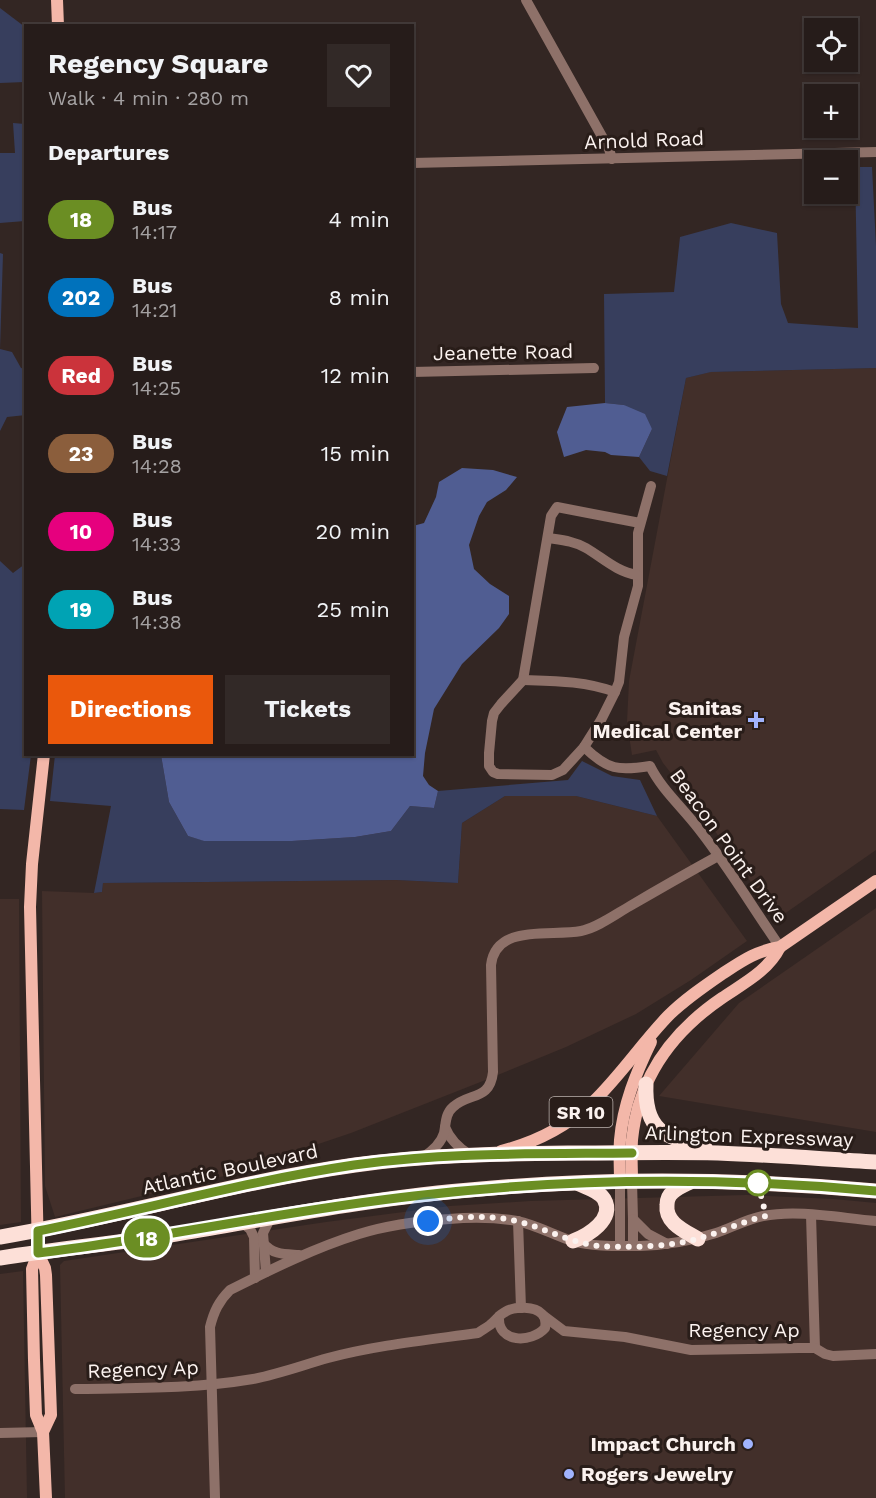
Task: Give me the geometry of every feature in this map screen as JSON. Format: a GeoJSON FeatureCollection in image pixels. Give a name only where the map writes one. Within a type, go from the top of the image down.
{"type":"FeatureCollection","features":[{"type":"Feature","properties":{"kind":"highway"},"geometry":{"type":"LineString","coordinates":[[646,1084],[648,1114],[658,1129],[679,1140],[734,1154]]}},
{"type":"Feature","properties":{"kind":"highway","name":"Atlantic Boulevard"},"geometry":{"type":"LineString","coordinates":[[0,1237],[38,1231],[284,1177],[356,1165],[470,1155],[626,1153]]}},
{"type":"Feature","properties":{"kind":"highway","name":"Arlington Expressway"},"geometry":{"type":"LineString","coordinates":[[626,1153],[734,1154],[876,1162]]}},
{"type":"Feature","properties":{"kind":"highway"},"geometry":{"type":"LineString","coordinates":[[690,1181],[671,1193],[666,1207],[668,1216],[674,1224],[698,1239]]}},
{"type":"Feature","properties":{"kind":"highway"},"geometry":{"type":"LineString","coordinates":[[0,1258],[124,1242],[422,1195],[498,1187],[690,1181],[876,1191]]}},
{"type":"Feature","properties":{"kind":"highway"},"geometry":{"type":"LineString","coordinates":[[573,1241],[592,1232],[606,1214],[604,1197],[595,1190],[577,1183]]}},
{"type":"Feature","properties":{"kind":"main road"},"geometry":{"type":"LineString","coordinates":[[57,0],[58,24]]}},
{"type":"Feature","properties":{"kind":"main road"},"geometry":{"type":"LineString","coordinates":[[44,756],[30,896],[38,1253],[46,1275],[51,1415],[43,1432],[46,1498]]}},
{"type":"Feature","properties":{"kind":"main road","name":"Atlantic Boulevard"},"geometry":{"type":"LineString","coordinates":[[470,1155],[497,1152],[521,1145],[552,1131],[569,1120],[606,1088],[662,1023],[692,995],[750,956],[780,947],[876,881]]}},
{"type":"Feature","properties":{"kind":"main road","name":"Atlantic Boulevard"},"geometry":{"type":"LineString","coordinates":[[626,1182],[626,1153],[636,1116],[646,1084],[662,1055],[683,1030],[707,1009],[761,972],[772,961],[780,947]]}},
{"type":"Feature","properties":{"kind":"main road"},"geometry":{"type":"LineString","coordinates":[[626,1153],[621,1128],[629,1096],[646,1053],[662,1023]]}},
{"type":"Feature","properties":{"kind":"street"},"geometry":{"type":"LineString","coordinates":[[526,0],[609,149],[612,159]]}},
{"type":"Feature","properties":{"kind":"street","name":"Arnold Road"},"geometry":{"type":"LineString","coordinates":[[414,163],[876,152]]}},
{"type":"Feature","properties":{"kind":"street","name":"Jeanette Road"},"geometry":{"type":"LineString","coordinates":[[414,372],[594,368]]}},
{"type":"Feature","properties":{"kind":"street"},"geometry":{"type":"LineString","coordinates":[[640,523],[557,507],[551,516],[523,680],[494,714],[492,721],[489,766],[493,772],[552,775],[563,770],[584,747],[601,720],[619,682],[624,637],[638,586],[640,523],[651,486]]}},
{"type":"Feature","properties":{"kind":"street"},"geometry":{"type":"LineString","coordinates":[[548,538],[585,547],[627,574],[637,575]]}},
{"type":"Feature","properties":{"kind":"street"},"geometry":{"type":"LineString","coordinates":[[523,680],[568,681],[615,692]]}},
{"type":"Feature","properties":{"kind":"street","name":"Beacon Point Drive"},"geometry":{"type":"LineString","coordinates":[[584,747],[604,764],[616,768],[630,769],[650,766],[666,791],[698,828],[780,947]]}},
{"type":"Feature","properties":{"kind":"street"},"geometry":{"type":"LineString","coordinates":[[421,1158],[438,1144],[443,1136],[447,1116],[453,1107],[483,1093],[490,1085],[492,1079],[491,965],[500,945],[522,936],[586,929],[718,856]]}},
{"type":"Feature","properties":{"kind":"street"},"geometry":{"type":"LineString","coordinates":[[445,1127],[454,1143],[470,1155]]}},
{"type":"Feature","properties":{"kind":"street"},"geometry":{"type":"LineString","coordinates":[[626,1182],[633,1219],[633,1246]]}},
{"type":"Feature","properties":{"kind":"street"},"geometry":{"type":"LineString","coordinates":[[620,1246],[626,1182]]}},
{"type":"Feature","properties":{"kind":"street","name":"Regency Ap"},"geometry":{"type":"LineString","coordinates":[[215,1498],[210,1327],[216,1308],[230,1290],[303,1255],[361,1233],[410,1223],[476,1217],[518,1221],[573,1241],[620,1246],[667,1244],[698,1239],[766,1216],[795,1214],[876,1221]]}},
{"type":"Feature","properties":{"kind":"street"},"geometry":{"type":"LineString","coordinates":[[811,1215],[815,1348]]}},
{"type":"Feature","properties":{"kind":"street"},"geometry":{"type":"LineString","coordinates":[[266,1272],[263,1233],[271,1217]]}},
{"type":"Feature","properties":{"kind":"street"},"geometry":{"type":"LineString","coordinates":[[633,1219],[648,1234],[667,1244]]}},
{"type":"Feature","properties":{"kind":"street"},"geometry":{"type":"LineString","coordinates":[[518,1221],[521,1308]]}},
{"type":"Feature","properties":{"kind":"street"},"geometry":{"type":"LineString","coordinates":[[241,1222],[250,1229],[254,1237],[255,1278]]}},
{"type":"Feature","properties":{"kind":"street"},"geometry":{"type":"LineString","coordinates":[[264,1243],[274,1252],[303,1255]]}},
{"type":"Feature","properties":{"kind":"street"},"geometry":{"type":"LineString","coordinates":[[478,1333],[511,1309],[521,1308],[541,1312],[564,1331]]}},
{"type":"Feature","properties":{"kind":"street"},"geometry":{"type":"LineString","coordinates":[[499,1316],[499,1324],[504,1333],[525,1338],[540,1334],[546,1328],[544,1316]]}},
{"type":"Feature","properties":{"kind":"street","name":"Regency Ap"},"geometry":{"type":"LineString","coordinates":[[540,1334],[564,1331],[625,1337],[690,1350],[800,1347],[815,1348],[833,1356],[876,1354]]}},
{"type":"Feature","properties":{"kind":"street","name":"Regency Ap"},"geometry":{"type":"LineString","coordinates":[[75,1389],[198,1386],[255,1379],[364,1350],[478,1333],[504,1333]]}},
{"type":"Feature","properties":{"kind":"street"},"geometry":{"type":"LineString","coordinates":[[0,1433],[43,1432]]}},
{"type":"Feature","properties":{"kind":"shaded area"},"geometry":{"type":"Polygon","coordinates":[[[0,8],[24,26],[24,82],[0,83],[0,8]]]}},
{"type":"Feature","properties":{"kind":"shaded area"},"geometry":{"type":"Polygon","coordinates":[[[13,123],[24,124],[24,221],[0,223],[0,153],[15,153],[13,123]]]}},
{"type":"Feature","properties":{"kind":"shaded area"},"geometry":{"type":"Polygon","coordinates":[[[858,167],[872,167],[876,246],[876,368],[711,372],[686,378],[667,476],[650,471],[639,457],[652,429],[624,405],[605,403],[604,294],[674,292],[680,237],[731,223],[777,233],[781,304],[788,323],[858,328],[856,204],[858,204],[858,167]]]}},
{"type":"Feature","properties":{"kind":"shaded area"},"geometry":{"type":"Polygon","coordinates":[[[0,253],[3,254],[0,349],[0,253]]]}},
{"type":"Feature","properties":{"kind":"shaded area"},"geometry":{"type":"Polygon","coordinates":[[[0,349],[12,352],[21,368],[24,369],[24,415],[7,417],[0,431],[0,349]]]}},
{"type":"Feature","properties":{"kind":"shaded area"},"geometry":{"type":"Polygon","coordinates":[[[876,368],[876,850],[777,919],[700,810],[663,763],[656,750],[632,755],[627,722],[629,681],[686,378],[710,372],[876,368]]]}},
{"type":"Feature","properties":{"kind":"shaded area"},"geometry":{"type":"Polygon","coordinates":[[[605,403],[624,405],[645,414],[652,429],[639,457],[586,450],[564,457],[557,432],[567,407],[605,403]]]}},
{"type":"Feature","properties":{"kind":"shaded area"},"geometry":{"type":"Polygon","coordinates":[[[462,468],[493,470],[517,477],[506,490],[487,502],[479,516],[469,545],[474,569],[490,584],[509,596],[509,614],[499,628],[462,664],[434,709],[423,776],[429,785],[438,791],[434,808],[410,806],[391,831],[355,837],[292,841],[204,841],[188,836],[169,802],[161,756],[414,756],[414,526],[424,523],[436,497],[439,482],[462,468]]]}},
{"type":"Feature","properties":{"kind":"shaded area"},"geometry":{"type":"Polygon","coordinates":[[[0,561],[13,573],[24,565],[24,756],[31,756],[24,810],[0,809],[0,561]]]}},
{"type":"Feature","properties":{"kind":"shaded area"},"geometry":{"type":"Polygon","coordinates":[[[55,756],[161,756],[169,802],[188,836],[205,841],[292,841],[355,837],[391,831],[410,806],[434,808],[438,791],[568,780],[582,761],[612,776],[640,780],[657,816],[576,796],[505,796],[462,823],[458,883],[396,880],[103,883],[102,892],[94,893],[111,806],[50,801],[55,756]]]}},
{"type":"Feature","properties":{"kind":"shaded area"},"geometry":{"type":"Polygon","coordinates":[[[505,796],[576,796],[657,816],[747,941],[691,980],[636,1014],[566,1047],[483,1081],[351,1133],[224,1176],[55,1217],[45,1186],[42,891],[102,892],[103,883],[396,880],[458,883],[462,823],[505,796]]]}},
{"type":"Feature","properties":{"kind":"shaded area"},"geometry":{"type":"Polygon","coordinates":[[[0,899],[19,899],[21,1222],[0,1225],[0,899]]]}},
{"type":"Feature","properties":{"kind":"shaded area"},"geometry":{"type":"Polygon","coordinates":[[[876,908],[876,1132],[659,1096],[739,1003],[876,908]]]}},
{"type":"Feature","properties":{"kind":"shaded area"},"geometry":{"type":"Polygon","coordinates":[[[746,1195],[876,1203],[876,1498],[65,1498],[60,1265],[64,1261],[450,1206],[530,1201],[746,1195]]]}},
{"type":"Feature","properties":{"kind":"shaded area"},"geometry":{"type":"Polygon","coordinates":[[[23,1271],[27,1498],[0,1498],[0,1274],[23,1271]]]}},
{"type":"Feature","properties":{"kind":"bus line","name":"18"},"geometry":{"type":"LineString","coordinates":[[632,1153],[458,1156],[388,1161],[316,1171],[260,1181],[38,1231],[38,1253],[124,1242],[350,1205],[514,1186],[690,1181],[820,1186],[876,1191]]}},
{"type":"Feature","properties":{"kind":"place","name":"Sanitas Medical Center"},"geometry":{"type":"Point","coordinates":[756,720]}},
{"type":"Feature","properties":{"kind":"place","name":"Impact Church"},"geometry":{"type":"Point","coordinates":[748,1444]}},
{"type":"Feature","properties":{"kind":"place","name":"Rogers Jewelry"},"geometry":{"type":"Point","coordinates":[569,1474]}},
{"type":"Feature","properties":{"kind":"route"},"geometry":{"type":"LineString","coordinates":[[428,1221],[476,1217],[495,1218],[518,1221],[573,1241],[597,1245],[667,1244],[698,1239],[766,1216],[758,1183]]}}]}
